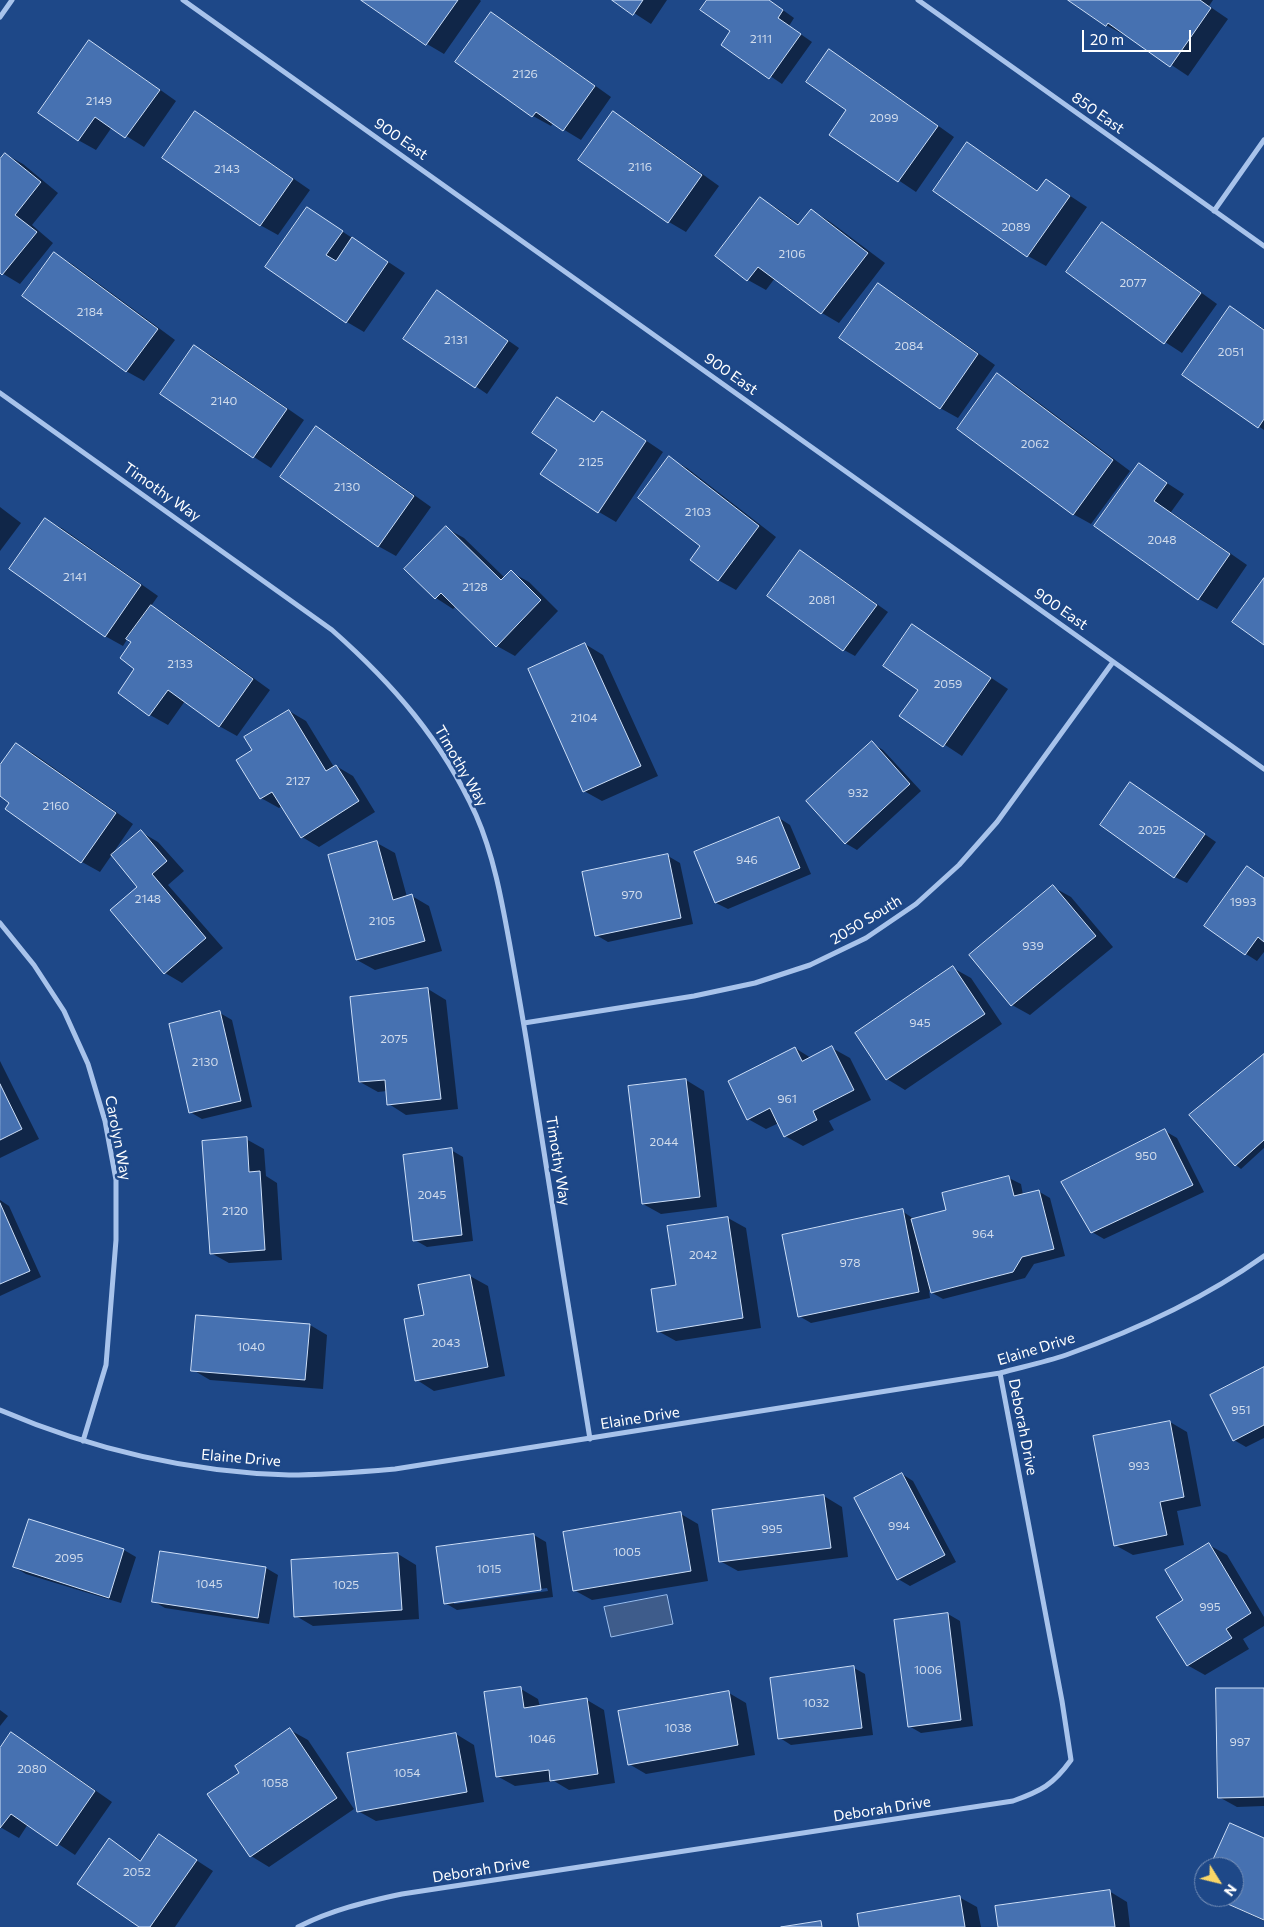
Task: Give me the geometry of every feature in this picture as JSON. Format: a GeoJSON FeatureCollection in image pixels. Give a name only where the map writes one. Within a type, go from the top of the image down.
{"type":"FeatureCollection","features":[{"type":"Feature","properties":{"kind":"street"},"geometry":{"type":"LineString","coordinates":[[0,17],[12,0]]}},
{"type":"Feature","properties":{"kind":"street","name":"900 East"},"geometry":{"type":"LineString","coordinates":[[183,0],[1264,769]]}},
{"type":"Feature","properties":{"kind":"street","name":"850 East"},"geometry":{"type":"LineString","coordinates":[[918,0],[1264,246]]}},
{"type":"Feature","properties":{"kind":"street"},"geometry":{"type":"LineString","coordinates":[[1214,210],[1264,140]]}},
{"type":"Feature","properties":{"kind":"street","name":"Timothy Way"},"geometry":{"type":"LineString","coordinates":[[0,393],[332,630],[368,661],[400,695],[454,773],[476,816],[492,861],[503,907],[524,1023],[590,1439]]}},
{"type":"Feature","properties":{"kind":"street","name":"2050 South"},"geometry":{"type":"LineString","coordinates":[[524,1023],[694,996],[754,983],[810,965],[866,938],[916,904],[959,865],[997,822],[1113,662]]}},
{"type":"Feature","properties":{"kind":"street","name":"Carolyn Way"},"geometry":{"type":"LineString","coordinates":[[0,923],[34,965],[64,1011],[88,1064],[105,1121],[116,1180],[116,1240],[106,1365],[83,1441]]}},
{"type":"Feature","properties":{"kind":"street","name":"Elaine Drive"},"geometry":{"type":"LineString","coordinates":[[0,1410],[83,1441],[135,1455],[187,1465],[238,1472],[290,1475],[395,1469],[1000,1373],[1065,1355],[1128,1331],[1190,1302],[1264,1256]]}},
{"type":"Feature","properties":{"kind":"street","name":"Deborah Drive"},"geometry":{"type":"LineString","coordinates":[[298,1927],[318,1917],[360,1903],[402,1894],[1013,1801],[1030,1795],[1059,1777],[1071,1760],[1062,1701],[1000,1373]]}},
{"type":"Feature","properties":{"kind":"water"},"geometry":{"type":"Polygon","coordinates":[[[667,1595],[673,1624],[611,1637],[604,1607],[667,1595]]]}},
{"type":"Feature","properties":{"kind":"building"},"geometry":{"type":"Polygon","coordinates":[[[361,0],[458,0],[426,45],[361,0]]]}},
{"type":"Feature","properties":{"kind":"building"},"geometry":{"type":"Polygon","coordinates":[[[612,0],[643,0],[633,15],[612,0]]]}},
{"type":"Feature","properties":{"kind":"building"},"geometry":{"type":"Polygon","coordinates":[[[707,0],[769,0],[783,10],[778,18],[801,34],[769,79],[721,45],[730,31],[700,10],[707,0]]]}},
{"type":"Feature","properties":{"kind":"building"},"geometry":{"type":"Polygon","coordinates":[[[1068,0],[1200,0],[1211,8],[1170,67],[1108,23],[1106,26],[1068,0]]]}},
{"type":"Feature","properties":{"kind":"building"},"geometry":{"type":"Polygon","coordinates":[[[491,12],[595,86],[563,131],[536,112],[532,117],[455,62],[491,12]]]}},
{"type":"Feature","properties":{"kind":"building"},"geometry":{"type":"Polygon","coordinates":[[[89,40],[160,90],[125,138],[95,117],[78,141],[38,113],[89,40]]]}},
{"type":"Feature","properties":{"kind":"building"},"geometry":{"type":"Polygon","coordinates":[[[829,49],[938,126],[898,182],[829,135],[846,110],[806,82],[829,49]]]}},
{"type":"Feature","properties":{"kind":"building"},"geometry":{"type":"Polygon","coordinates":[[[195,111],[293,179],[260,226],[162,158],[195,111]]]}},
{"type":"Feature","properties":{"kind":"building"},"geometry":{"type":"Polygon","coordinates":[[[613,111],[702,175],[668,223],[578,160],[613,111]]]}},
{"type":"Feature","properties":{"kind":"building"},"geometry":{"type":"Polygon","coordinates":[[[967,142],[1037,191],[1046,179],[1070,196],[1027,257],[933,191],[967,142]]]}},
{"type":"Feature","properties":{"kind":"building"},"geometry":{"type":"Polygon","coordinates":[[[5,153],[41,182],[15,215],[37,232],[2,275],[0,273],[0,159],[5,153]]]}},
{"type":"Feature","properties":{"kind":"building"},"geometry":{"type":"Polygon","coordinates":[[[760,197],[798,225],[811,209],[868,253],[821,314],[758,267],[747,281],[715,256],[760,197]]]}},
{"type":"Feature","properties":{"kind":"building"},"geometry":{"type":"Polygon","coordinates":[[[307,207],[343,231],[326,255],[336,261],[352,237],[388,262],[346,323],[265,267],[307,207]]]}},
{"type":"Feature","properties":{"kind":"building"},"geometry":{"type":"Polygon","coordinates":[[[1102,222],[1201,293],[1164,344],[1066,272],[1102,222]]]}},
{"type":"Feature","properties":{"kind":"building"},"geometry":{"type":"Polygon","coordinates":[[[54,252],[158,329],[126,372],[22,296],[54,252]]]}},
{"type":"Feature","properties":{"kind":"building"},"geometry":{"type":"Polygon","coordinates":[[[878,283],[978,354],[940,409],[839,338],[878,283]]]}},
{"type":"Feature","properties":{"kind":"building"},"geometry":{"type":"Polygon","coordinates":[[[437,290],[508,341],[475,388],[403,339],[437,290]]]}},
{"type":"Feature","properties":{"kind":"building"},"geometry":{"type":"Polygon","coordinates":[[[1230,306],[1264,330],[1264,419],[1258,428],[1182,375],[1230,306]]]}},
{"type":"Feature","properties":{"kind":"building"},"geometry":{"type":"Polygon","coordinates":[[[194,345],[287,409],[253,458],[160,394],[194,345]]]}},
{"type":"Feature","properties":{"kind":"building"},"geometry":{"type":"Polygon","coordinates":[[[997,373],[1113,460],[1073,515],[957,429],[997,373]]]}},
{"type":"Feature","properties":{"kind":"building"},"geometry":{"type":"Polygon","coordinates":[[[557,397],[594,422],[602,411],[646,441],[598,513],[540,474],[557,450],[532,433],[557,397]]]}},
{"type":"Feature","properties":{"kind":"building"},"geometry":{"type":"Polygon","coordinates":[[[316,426],[414,496],[378,547],[280,477],[316,426]]]}},
{"type":"Feature","properties":{"kind":"building"},"geometry":{"type":"Polygon","coordinates":[[[669,456],[759,526],[718,581],[690,560],[700,546],[638,498],[669,456]]]}},
{"type":"Feature","properties":{"kind":"building"},"geometry":{"type":"Polygon","coordinates":[[[1139,463],[1167,483],[1154,501],[1230,554],[1198,600],[1094,526],[1139,463]]]}},
{"type":"Feature","properties":{"kind":"building"},"geometry":{"type":"Polygon","coordinates":[[[45,518],[141,585],[105,637],[9,569],[45,518]]]}},
{"type":"Feature","properties":{"kind":"building"},"geometry":{"type":"Polygon","coordinates":[[[446,526],[501,580],[511,570],[541,600],[496,647],[441,593],[435,599],[404,569],[446,526]]]}},
{"type":"Feature","properties":{"kind":"building"},"geometry":{"type":"Polygon","coordinates":[[[800,550],[877,605],[843,651],[767,596],[800,550]]]}},
{"type":"Feature","properties":{"kind":"building"},"geometry":{"type":"Polygon","coordinates":[[[1264,578],[1264,645],[1232,622],[1264,578]]]}},
{"type":"Feature","properties":{"kind":"building"},"geometry":{"type":"Polygon","coordinates":[[[151,605],[253,679],[219,727],[168,690],[149,716],[118,693],[134,669],[120,658],[131,642],[126,639],[151,605]]]}},
{"type":"Feature","properties":{"kind":"building"},"geometry":{"type":"Polygon","coordinates":[[[912,624],[991,678],[943,747],[899,716],[918,690],[883,666],[912,624]]]}},
{"type":"Feature","properties":{"kind":"building"},"geometry":{"type":"Polygon","coordinates":[[[585,643],[641,766],[583,792],[528,669],[585,643]]]}},
{"type":"Feature","properties":{"kind":"building"},"geometry":{"type":"Polygon","coordinates":[[[289,710],[326,771],[336,765],[359,801],[301,838],[272,792],[260,799],[236,760],[252,750],[244,737],[289,710]]]}},
{"type":"Feature","properties":{"kind":"building"},"geometry":{"type":"Polygon","coordinates":[[[872,741],[910,784],[845,844],[806,801],[872,741]]]}},
{"type":"Feature","properties":{"kind":"building"},"geometry":{"type":"Polygon","coordinates":[[[16,743],[116,813],[81,863],[5,809],[9,803],[0,796],[0,765],[16,743]]]}},
{"type":"Feature","properties":{"kind":"building"},"geometry":{"type":"Polygon","coordinates":[[[1130,782],[1205,834],[1174,878],[1100,825],[1130,782]]]}},
{"type":"Feature","properties":{"kind":"building"},"geometry":{"type":"Polygon","coordinates":[[[779,817],[800,868],[715,903],[694,852],[779,817]]]}},
{"type":"Feature","properties":{"kind":"building"},"geometry":{"type":"Polygon","coordinates":[[[141,830],[167,861],[152,874],[206,938],[164,974],[110,910],[137,887],[111,855],[141,830]]]}},
{"type":"Feature","properties":{"kind":"building"},"geometry":{"type":"Polygon","coordinates":[[[377,841],[393,900],[412,894],[425,941],[356,960],[328,855],[377,841]]]}},
{"type":"Feature","properties":{"kind":"building"},"geometry":{"type":"Polygon","coordinates":[[[668,854],[681,918],[595,936],[582,872],[668,854]]]}},
{"type":"Feature","properties":{"kind":"building"},"geometry":{"type":"Polygon","coordinates":[[[1247,866],[1264,878],[1264,942],[1258,937],[1245,955],[1204,926],[1247,866]]]}},
{"type":"Feature","properties":{"kind":"building"},"geometry":{"type":"Polygon","coordinates":[[[1053,885],[1096,936],[1011,1006],[969,955],[1053,885]]]}},
{"type":"Feature","properties":{"kind":"building"},"geometry":{"type":"Polygon","coordinates":[[[953,966],[985,1014],[886,1080],[855,1033],[953,966]]]}},
{"type":"Feature","properties":{"kind":"building"},"geometry":{"type":"Polygon","coordinates":[[[428,988],[441,1099],[387,1105],[385,1080],[359,1082],[350,997],[428,988]]]}},
{"type":"Feature","properties":{"kind":"building"},"geometry":{"type":"Polygon","coordinates":[[[220,1011],[241,1101],[189,1113],[169,1024],[220,1011]]]}},
{"type":"Feature","properties":{"kind":"building"},"geometry":{"type":"Polygon","coordinates":[[[832,1046],[854,1090],[813,1111],[817,1120],[784,1137],[770,1108],[747,1120],[728,1081],[795,1047],[802,1061],[832,1046]]]}},
{"type":"Feature","properties":{"kind":"building"},"geometry":{"type":"Polygon","coordinates":[[[1264,1054],[1264,1140],[1235,1166],[1189,1115],[1264,1054]]]}},
{"type":"Feature","properties":{"kind":"building"},"geometry":{"type":"Polygon","coordinates":[[[686,1079],[700,1197],[642,1204],[628,1086],[686,1079]]]}},
{"type":"Feature","properties":{"kind":"building"},"geometry":{"type":"Polygon","coordinates":[[[0,1084],[22,1129],[0,1140],[0,1084]]]}},
{"type":"Feature","properties":{"kind":"building"},"geometry":{"type":"Polygon","coordinates":[[[1165,1129],[1193,1185],[1091,1233],[1061,1182],[1165,1129]]]}},
{"type":"Feature","properties":{"kind":"building"},"geometry":{"type":"Polygon","coordinates":[[[247,1137],[249,1172],[260,1171],[265,1250],[210,1254],[202,1141],[247,1137]]]}},
{"type":"Feature","properties":{"kind":"building"},"geometry":{"type":"Polygon","coordinates":[[[452,1148],[462,1235],[413,1241],[403,1155],[452,1148]]]}},
{"type":"Feature","properties":{"kind":"building"},"geometry":{"type":"Polygon","coordinates":[[[1009,1176],[1014,1196],[1039,1190],[1054,1249],[1022,1257],[1013,1272],[931,1293],[911,1219],[946,1210],[942,1193],[1009,1176]]]}},
{"type":"Feature","properties":{"kind":"building"},"geometry":{"type":"Polygon","coordinates":[[[0,1203],[30,1271],[0,1284],[0,1203]]]}},
{"type":"Feature","properties":{"kind":"building"},"geometry":{"type":"Polygon","coordinates":[[[903,1209],[919,1292],[798,1317],[782,1235],[903,1209]]]}},
{"type":"Feature","properties":{"kind":"building"},"geometry":{"type":"Polygon","coordinates":[[[728,1217],[743,1318],[657,1332],[651,1289],[676,1285],[667,1226],[728,1217]]]}},
{"type":"Feature","properties":{"kind":"building"},"geometry":{"type":"Polygon","coordinates":[[[470,1275],[488,1367],[415,1381],[404,1319],[424,1315],[418,1285],[470,1275]]]}},
{"type":"Feature","properties":{"kind":"building"},"geometry":{"type":"Polygon","coordinates":[[[196,1315],[310,1324],[305,1380],[191,1371],[196,1315]]]}},
{"type":"Feature","properties":{"kind":"building"},"geometry":{"type":"Polygon","coordinates":[[[1264,1367],[1264,1425],[1233,1441],[1210,1395],[1264,1367]]]}},
{"type":"Feature","properties":{"kind":"building"},"geometry":{"type":"Polygon","coordinates":[[[1170,1421],[1184,1497],[1160,1502],[1167,1535],[1114,1546],[1093,1436],[1170,1421]]]}},
{"type":"Feature","properties":{"kind":"building"},"geometry":{"type":"Polygon","coordinates":[[[902,1473],[945,1555],[897,1580],[854,1498],[902,1473]]]}},
{"type":"Feature","properties":{"kind":"building"},"geometry":{"type":"Polygon","coordinates":[[[824,1495],[831,1548],[719,1562],[712,1510],[824,1495]]]}},
{"type":"Feature","properties":{"kind":"building"},"geometry":{"type":"Polygon","coordinates":[[[681,1512],[691,1571],[573,1591],[563,1532],[681,1512]]]}},
{"type":"Feature","properties":{"kind":"building"},"geometry":{"type":"Polygon","coordinates":[[[29,1519],[124,1549],[109,1598],[13,1567],[29,1519]]]}},
{"type":"Feature","properties":{"kind":"building"},"geometry":{"type":"Polygon","coordinates":[[[534,1534],[541,1590],[444,1604],[436,1547],[534,1534]]]}},
{"type":"Feature","properties":{"kind":"building"},"geometry":{"type":"Polygon","coordinates":[[[1209,1543],[1251,1613],[1226,1629],[1232,1638],[1187,1666],[1156,1617],[1183,1600],[1165,1570],[1209,1543]]]}},
{"type":"Feature","properties":{"kind":"building"},"geometry":{"type":"Polygon","coordinates":[[[160,1551],[266,1567],[258,1618],[152,1602],[160,1551]]]}},
{"type":"Feature","properties":{"kind":"building"},"geometry":{"type":"Polygon","coordinates":[[[398,1553],[402,1610],[294,1617],[291,1560],[398,1553]]]}},
{"type":"Feature","properties":{"kind":"building"},"geometry":{"type":"Polygon","coordinates":[[[948,1613],[961,1720],[908,1727],[894,1620],[948,1613]]]}},
{"type":"Feature","properties":{"kind":"building"},"geometry":{"type":"Polygon","coordinates":[[[854,1666],[862,1728],[778,1739],[770,1678],[854,1666]]]}},
{"type":"Feature","properties":{"kind":"building"},"geometry":{"type":"Polygon","coordinates":[[[521,1687],[524,1708],[587,1698],[598,1774],[550,1781],[549,1770],[496,1777],[484,1692],[521,1687]]]}},
{"type":"Feature","properties":{"kind":"building"},"geometry":{"type":"Polygon","coordinates":[[[1216,1688],[1264,1688],[1264,1797],[1218,1798],[1216,1688]]]}},
{"type":"Feature","properties":{"kind":"building"},"geometry":{"type":"Polygon","coordinates":[[[729,1691],[738,1745],[628,1765],[618,1711],[729,1691]]]}},
{"type":"Feature","properties":{"kind":"building"},"geometry":{"type":"Polygon","coordinates":[[[290,1728],[337,1798],[250,1857],[207,1794],[239,1773],[235,1766],[290,1728]]]}},
{"type":"Feature","properties":{"kind":"building"},"geometry":{"type":"Polygon","coordinates":[[[11,1732],[95,1791],[57,1846],[11,1814],[0,1828],[0,1748],[11,1732]]]}},
{"type":"Feature","properties":{"kind":"building"},"geometry":{"type":"Polygon","coordinates":[[[456,1733],[467,1792],[357,1812],[347,1753],[456,1733]]]}},
{"type":"Feature","properties":{"kind":"building"},"geometry":{"type":"Polygon","coordinates":[[[1230,1823],[1264,1838],[1264,1920],[1235,1907],[1244,1907],[1244,1857],[1215,1857],[1230,1823]]]}},
{"type":"Feature","properties":{"kind":"building"},"geometry":{"type":"Polygon","coordinates":[[[159,1834],[197,1860],[150,1927],[139,1927],[77,1884],[109,1838],[140,1861],[159,1834]]]}},
{"type":"Feature","properties":{"kind":"building"},"geometry":{"type":"Polygon","coordinates":[[[1110,1890],[1115,1927],[998,1927],[995,1906],[1110,1890]]]}},
{"type":"Feature","properties":{"kind":"building"},"geometry":{"type":"Polygon","coordinates":[[[960,1896],[965,1927],[859,1927],[857,1914],[960,1896]]]}},
{"type":"Feature","properties":{"kind":"building"},"geometry":{"type":"Polygon","coordinates":[[[821,1921],[822,1927],[781,1927],[821,1921]]]}}]}
